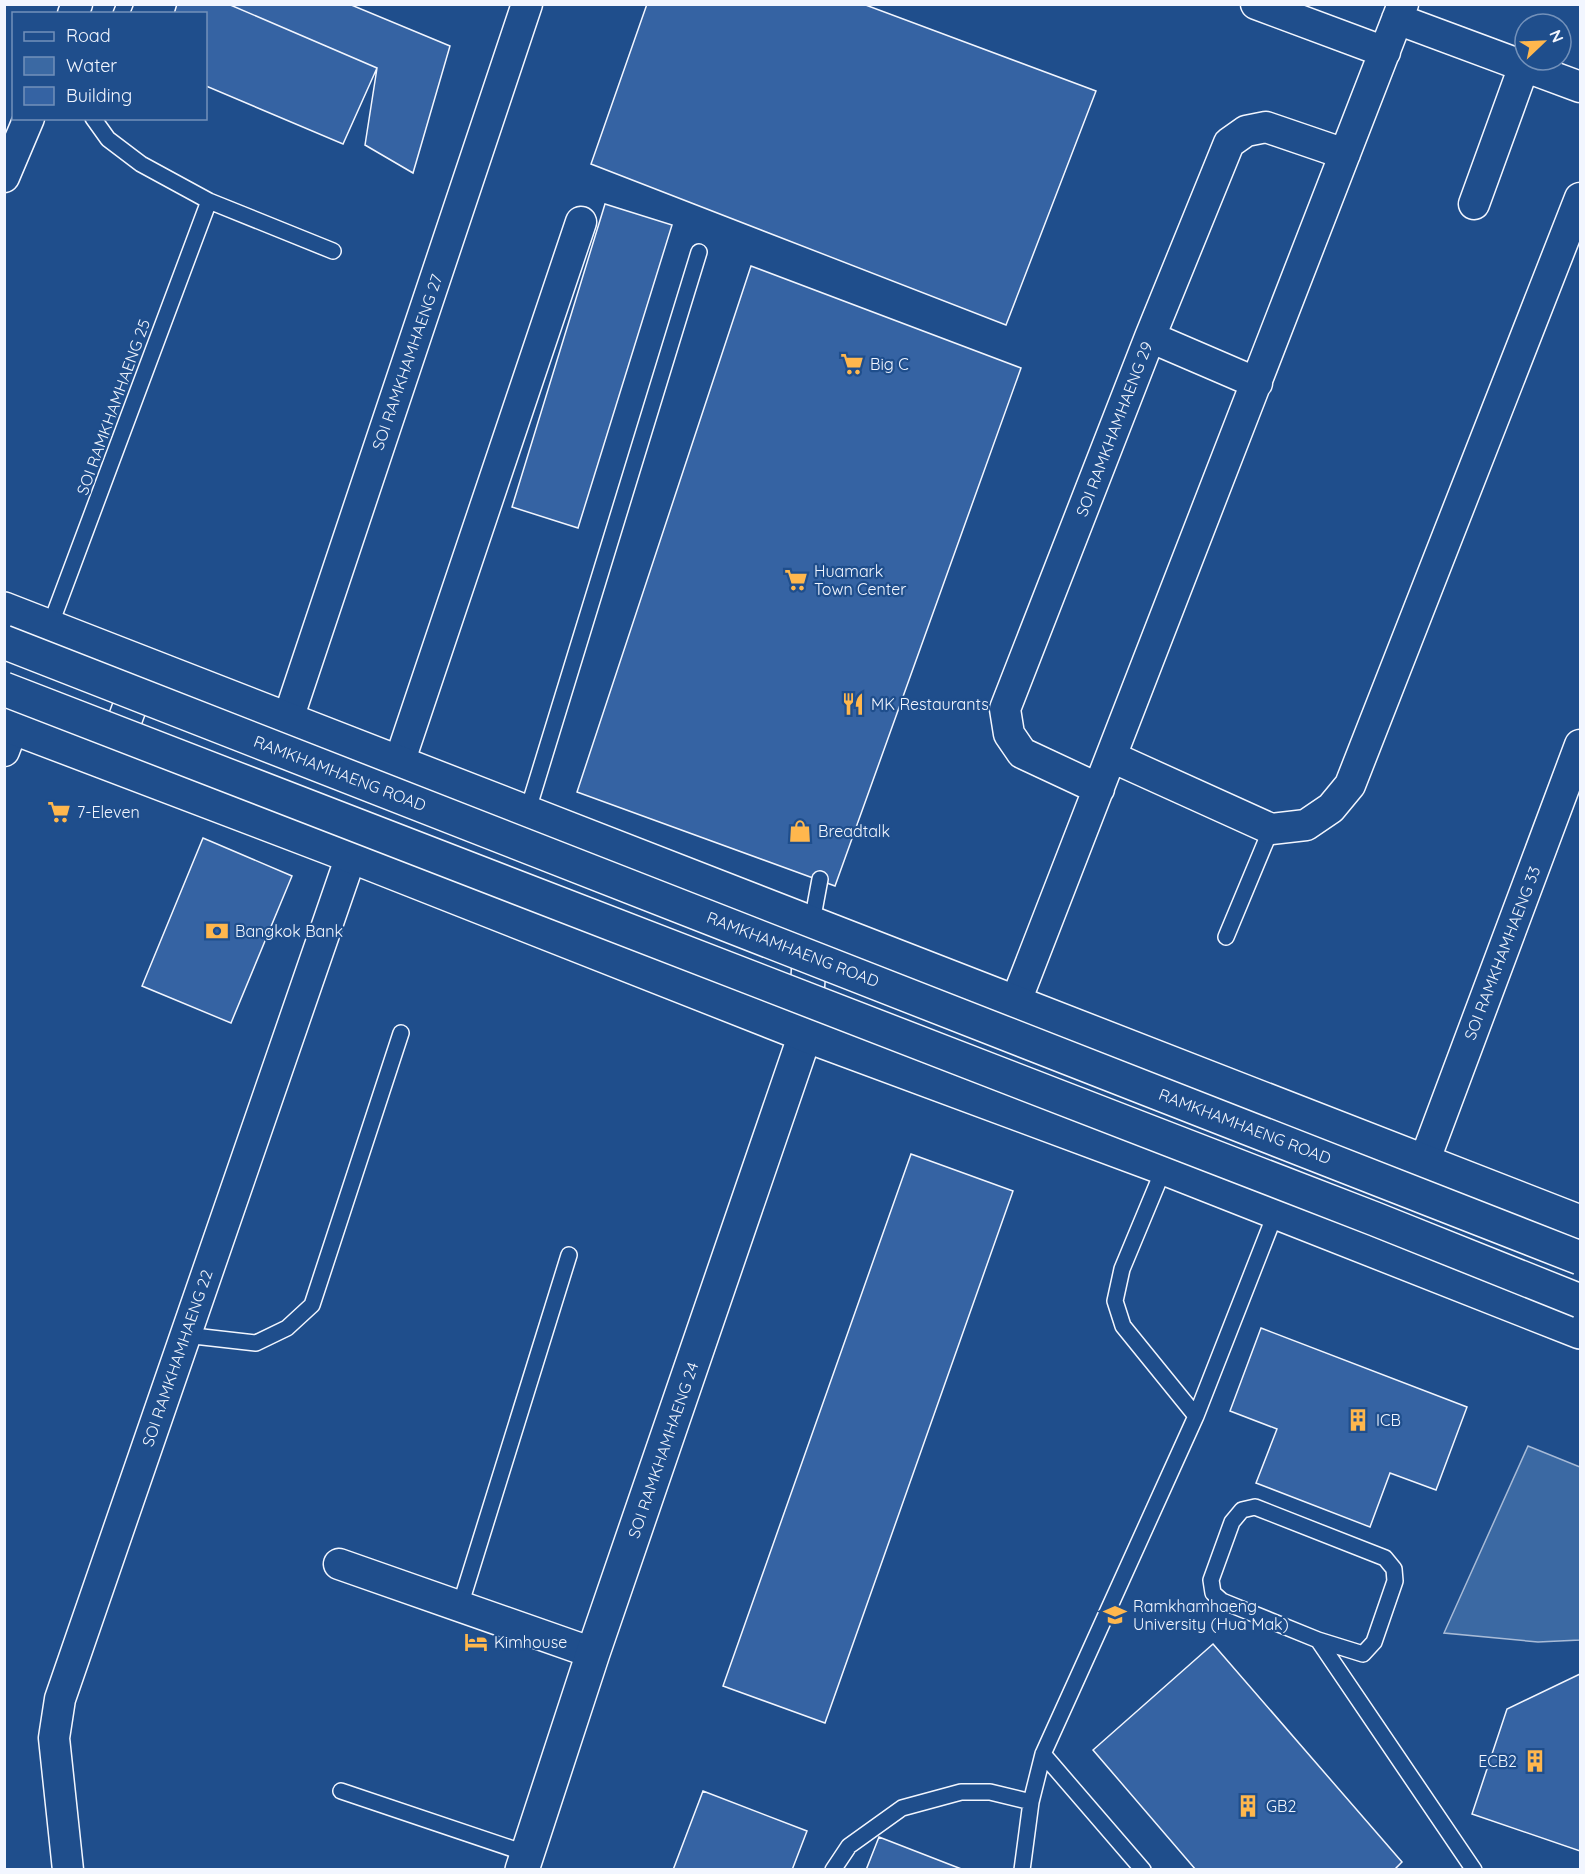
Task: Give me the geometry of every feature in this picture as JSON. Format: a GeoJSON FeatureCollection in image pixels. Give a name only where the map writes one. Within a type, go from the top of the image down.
{"type":"FeatureCollection","features":[{"type":"Feature","properties":{"kind":"main road","name":"RAMKHAMHAENG ROAD"},"geometry":{"type":"LineString","coordinates":[[4,609],[1581,1222]]}},
{"type":"Feature","properties":{"kind":"main road","name":"RAMKHAMHAENG ROAD"},"geometry":{"type":"LineString","coordinates":[[4,642],[1581,1258]]}},
{"type":"Feature","properties":{"kind":"main road"},"geometry":{"type":"LineString","coordinates":[[109,764],[145,663]]}},
{"type":"Feature","properties":{"kind":"main road"},"geometry":{"type":"LineString","coordinates":[[4,689],[1375,1219],[1581,1301]]}},
{"type":"Feature","properties":{"kind":"main road"},"geometry":{"type":"LineString","coordinates":[[8,734],[109,764],[351,856],[805,1035],[1164,1168],[1581,1332]]}},
{"type":"Feature","properties":{"kind":"main road","name":"SOI RAMKHAMHAENG 24"},"geometry":{"type":"LineString","coordinates":[[524,1865],[593,1653],[805,1035],[812,922]]}},
{"type":"Feature","properties":{"kind":"street","name":"SOI RAMKHAMHAENG 27"},"geometry":{"type":"LineString","coordinates":[[288,719],[527,4]]}},
{"type":"Feature","properties":{"kind":"street"},"geometry":{"type":"LineString","coordinates":[[1256,4],[1385,52]]}},
{"type":"Feature","properties":{"kind":"street"},"geometry":{"type":"LineString","coordinates":[[1016,1001],[1400,12],[1513,61]]}},
{"type":"Feature","properties":{"kind":"street"},"geometry":{"type":"LineString","coordinates":[[1474,204],[1522,72]]}},
{"type":"Feature","properties":{"kind":"street"},"geometry":{"type":"LineString","coordinates":[[1540,72],[1581,87]]}},
{"type":"Feature","properties":{"kind":"street"},"geometry":{"type":"LineString","coordinates":[[4,177],[28,120]]}},
{"type":"Feature","properties":{"kind":"street","name":"SOI RAMKHAMHAENG 29"},"geometry":{"type":"LineString","coordinates":[[1099,789],[1022,753],[1009,734],[1005,709],[1150,337],[1229,143],[1246,131],[1266,127],[1345,154]]}},
{"type":"Feature","properties":{"kind":"street"},"geometry":{"type":"LineString","coordinates":[[1112,757],[1271,829],[1306,825],[1331,808],[1350,785],[1581,198]]}},
{"type":"Feature","properties":{"kind":"street"},"geometry":{"type":"LineString","coordinates":[[399,763],[581,222]]}},
{"type":"Feature","properties":{"kind":"street"},"geometry":{"type":"LineString","coordinates":[[1150,337],[1257,382]]}},
{"type":"Feature","properties":{"kind":"street","name":"SOI RAMKHAMHAENG 33"},"geometry":{"type":"LineString","coordinates":[[1424,1162],[1581,745]]}},
{"type":"Feature","properties":{"kind":"street","name":"SOI RAMKHAMHAENG 22"},"geometry":{"type":"LineString","coordinates":[[68,1869],[54,1738],[60,1699],[351,856]]}},
{"type":"Feature","properties":{"kind":"street"},"geometry":{"type":"LineString","coordinates":[[339,1564],[593,1653]]}},
{"type":"Feature","properties":{"kind":"lane"},"geometry":{"type":"LineString","coordinates":[[94,120],[108,139],[141,164],[209,201],[333,251]]}},
{"type":"Feature","properties":{"kind":"lane","name":"SOI RAMKHAMHAENG 25"},"geometry":{"type":"LineString","coordinates":[[50,626],[209,201]]}},
{"type":"Feature","properties":{"kind":"lane"},"geometry":{"type":"LineString","coordinates":[[527,813],[699,252]]}},
{"type":"Feature","properties":{"kind":"lane"},"geometry":{"type":"LineString","coordinates":[[1226,937],[1271,829]]}},
{"type":"Feature","properties":{"kind":"lane"},"geometry":{"type":"LineString","coordinates":[[812,922],[820,879]]}},
{"type":"Feature","properties":{"kind":"lane"},"geometry":{"type":"LineString","coordinates":[[185,1335],[256,1343],[287,1328],[312,1305],[401,1033]]}},
{"type":"Feature","properties":{"kind":"lane"},"geometry":{"type":"LineString","coordinates":[[1164,1168],[1122,1269],[1115,1301],[1124,1326],[1196,1416]]}},
{"type":"Feature","properties":{"kind":"lane"},"geometry":{"type":"LineString","coordinates":[[1022,1869],[1031,1802],[1043,1754],[1196,1416],[1276,1212]]}},
{"type":"Feature","properties":{"kind":"lane"},"geometry":{"type":"LineString","coordinates":[[460,1606],[569,1255]]}},
{"type":"Feature","properties":{"kind":"lane"},"geometry":{"type":"LineString","coordinates":[[1318,1640],[1363,1654],[1374,1642],[1395,1581],[1394,1569],[1385,1558],[1256,1507],[1242,1510],[1232,1522],[1214,1570],[1211,1580],[1213,1593],[1222,1601],[1318,1640],[1474,1869]]}},
{"type":"Feature","properties":{"kind":"lane"},"geometry":{"type":"LineString","coordinates":[[1043,1754],[1143,1869]]}},
{"type":"Feature","properties":{"kind":"lane"},"geometry":{"type":"LineString","coordinates":[[341,1791],[524,1865]]}},
{"type":"Feature","properties":{"kind":"lane"},"geometry":{"type":"LineString","coordinates":[[833,1869],[849,1846],[902,1808],[961,1792],[990,1792],[1031,1802]]}},
{"type":"Feature","properties":{"kind":"water"},"geometry":{"type":"Polygon","coordinates":[[[1528,1446],[1580,1467],[1580,1640],[1538,1642],[1444,1633],[1528,1446]]]}},
{"type":"Feature","properties":{"kind":"building"},"geometry":{"type":"Polygon","coordinates":[[[177,4],[228,4],[377,68],[343,144],[207,86],[207,12],[175,12],[177,4]]]}},
{"type":"Feature","properties":{"kind":"building"},"geometry":{"type":"Polygon","coordinates":[[[228,4],[349,4],[450,46],[413,173],[365,145],[377,68],[228,4]]]}},
{"type":"Feature","properties":{"kind":"building"},"geometry":{"type":"Polygon","coordinates":[[[647,4],[863,4],[1096,91],[1006,325],[591,164],[647,4]]]}},
{"type":"Feature","properties":{"kind":"building"},"geometry":{"type":"Polygon","coordinates":[[[605,204],[672,225],[578,528],[512,507],[605,204]]]}},
{"type":"Feature","properties":{"kind":"building","name":"Huamark Town Center"},"geometry":{"type":"Polygon","coordinates":[[[751,266],[1021,368],[835,886],[577,792],[751,266]]]}},
{"type":"Feature","properties":{"kind":"building","name":"Bangkok Bank"},"geometry":{"type":"Polygon","coordinates":[[[203,838],[292,876],[231,1023],[142,986],[203,838]]]}},
{"type":"Feature","properties":{"kind":"building"},"geometry":{"type":"Polygon","coordinates":[[[911,1154],[1013,1191],[825,1723],[723,1686],[911,1154]]]}},
{"type":"Feature","properties":{"kind":"building","name":"ICB"},"geometry":{"type":"Polygon","coordinates":[[[1261,1328],[1467,1407],[1436,1490],[1390,1473],[1370,1527],[1256,1483],[1277,1429],[1230,1411],[1261,1328]]]}},
{"type":"Feature","properties":{"kind":"building","name":"GB2"},"geometry":{"type":"Polygon","coordinates":[[[1213,1644],[1402,1862],[1394,1870],[1196,1870],[1093,1750],[1213,1644]]]}},
{"type":"Feature","properties":{"kind":"building","name":"ECB2"},"geometry":{"type":"Polygon","coordinates":[[[1580,1674],[1580,1851],[1472,1814],[1507,1709],[1580,1674]]]}},
{"type":"Feature","properties":{"kind":"building"},"geometry":{"type":"Polygon","coordinates":[[[703,1791],[807,1831],[792,1870],[673,1870],[703,1791]]]}},
{"type":"Feature","properties":{"kind":"building"},"geometry":{"type":"Polygon","coordinates":[[[879,1837],[964,1870],[866,1870],[879,1837]]]}},
{"type":"Feature","properties":{"kind":"place","name":"Big C"},"geometry":{"type":"Point","coordinates":[852,364]}},
{"type":"Feature","properties":{"kind":"place","name":"Huamark Town Center"},"geometry":{"type":"Point","coordinates":[796,580]}},
{"type":"Feature","properties":{"kind":"place","name":"MK Restaurants"},"geometry":{"type":"Point","coordinates":[853,704]}},
{"type":"Feature","properties":{"kind":"place","name":"7-Eleven"},"geometry":{"type":"Point","coordinates":[59,812]}},
{"type":"Feature","properties":{"kind":"place","name":"Breadtalk"},"geometry":{"type":"Point","coordinates":[800,831]}},
{"type":"Feature","properties":{"kind":"place","name":"Bangkok Bank"},"geometry":{"type":"Point","coordinates":[217,931]}},
{"type":"Feature","properties":{"kind":"place","name":"ICB"},"geometry":{"type":"Point","coordinates":[1358,1420]}},
{"type":"Feature","properties":{"kind":"place","name":"Ramkhamhaeng University (Hua Mak)"},"geometry":{"type":"Point","coordinates":[1115,1615]}},
{"type":"Feature","properties":{"kind":"place","name":"Kimhouse"},"geometry":{"type":"Point","coordinates":[476,1642]}},
{"type":"Feature","properties":{"kind":"place","name":"ECB2"},"geometry":{"type":"Point","coordinates":[1535,1761]}},
{"type":"Feature","properties":{"kind":"place","name":"GB2"},"geometry":{"type":"Point","coordinates":[1248,1806]}}]}
